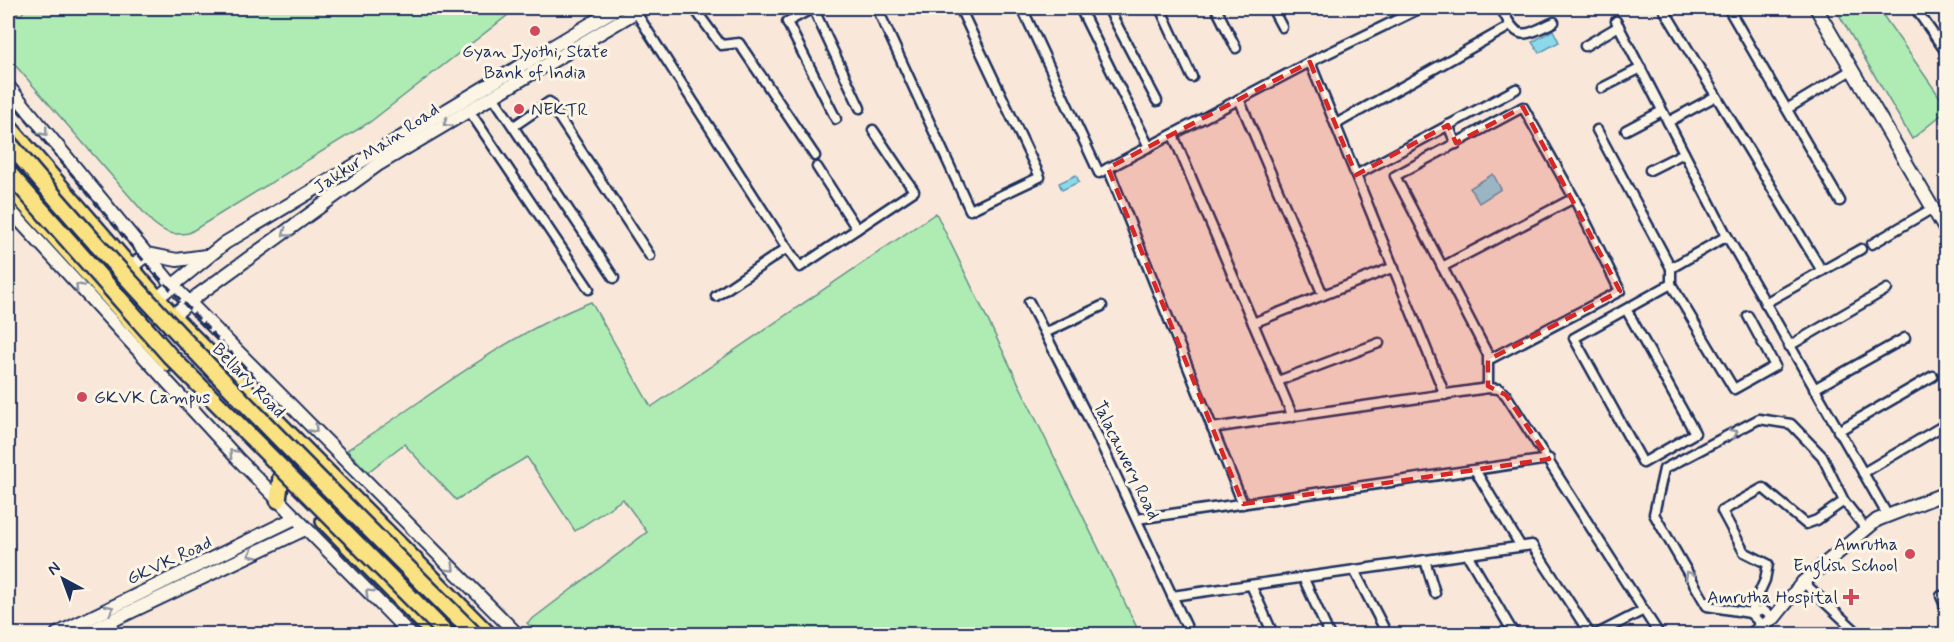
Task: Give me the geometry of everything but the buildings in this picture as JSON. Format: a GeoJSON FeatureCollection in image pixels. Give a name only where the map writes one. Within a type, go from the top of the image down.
{"type":"FeatureCollection","features":[{"type":"Feature","properties":{"kind":"highway","name":"Bellary Road"},"geometry":{"type":"LineString","coordinates":[[8,126],[173,317],[488,634]]}},
{"type":"Feature","properties":{"kind":"highway","name":"Bellary Road"},"geometry":{"type":"LineString","coordinates":[[8,142],[104,255],[175,331],[474,634]]}},
{"type":"Feature","properties":{"kind":"highway","name":"Bellary Road"},"geometry":{"type":"LineString","coordinates":[[8,172],[170,356],[447,634]]}},
{"type":"Feature","properties":{"kind":"highway"},"geometry":{"type":"LineString","coordinates":[[8,185],[123,326],[281,477],[435,634]]}},
{"type":"Feature","properties":{"kind":"highway"},"geometry":{"type":"LineString","coordinates":[[278,500],[281,477]]}},
{"type":"Feature","properties":{"kind":"street","name":"Jakkur Main Road"},"geometry":{"type":"LineString","coordinates":[[123,326],[210,255],[433,117],[617,8]]}},
{"type":"Feature","properties":{"kind":"street"},"geometry":{"type":"LineString","coordinates":[[694,8],[721,45],[739,43],[815,156]]}},
{"type":"Feature","properties":{"kind":"street"},"geometry":{"type":"LineString","coordinates":[[836,119],[787,22],[813,8],[860,108]]}},
{"type":"Feature","properties":{"kind":"street"},"geometry":{"type":"LineString","coordinates":[[877,8],[970,210],[1040,177],[960,8]]}},
{"type":"Feature","properties":{"kind":"street"},"geometry":{"type":"LineString","coordinates":[[1022,8],[1099,173],[1402,12],[1421,8]]}},
{"type":"Feature","properties":{"kind":"street"},"geometry":{"type":"LineString","coordinates":[[1080,8],[1149,147]]}},
{"type":"Feature","properties":{"kind":"street"},"geometry":{"type":"LineString","coordinates":[[1120,8],[1110,10],[1157,101]]}},
{"type":"Feature","properties":{"kind":"street"},"geometry":{"type":"LineString","coordinates":[[1160,8],[1192,77]]}},
{"type":"Feature","properties":{"kind":"street"},"geometry":{"type":"LineString","coordinates":[[1216,8],[1236,48]]}},
{"type":"Feature","properties":{"kind":"street"},"geometry":{"type":"LineString","coordinates":[[1272,8],[1282,27]]}},
{"type":"Feature","properties":{"kind":"street"},"geometry":{"type":"LineString","coordinates":[[1501,8],[1510,26],[1523,35],[1554,22]]}},
{"type":"Feature","properties":{"kind":"street"},"geometry":{"type":"LineString","coordinates":[[1663,8],[1822,271]]}},
{"type":"Feature","properties":{"kind":"street"},"geometry":{"type":"LineString","coordinates":[[1728,8],[1840,201]]}},
{"type":"Feature","properties":{"kind":"street"},"geometry":{"type":"LineString","coordinates":[[1816,8],[1947,231]]}},
{"type":"Feature","properties":{"kind":"street"},"geometry":{"type":"LineString","coordinates":[[1915,8],[1947,52]]}},
{"type":"Feature","properties":{"kind":"street","name":"Jakkur Main Road"},"geometry":{"type":"LineString","coordinates":[[140,343],[189,303],[379,164],[639,9]]}},
{"type":"Feature","properties":{"kind":"street"},"geometry":{"type":"LineString","coordinates":[[639,9],[800,267],[914,191],[873,130]]}},
{"type":"Feature","properties":{"kind":"street"},"geometry":{"type":"LineString","coordinates":[[1585,46],[1618,24],[1727,237],[1888,516]]}},
{"type":"Feature","properties":{"kind":"street"},"geometry":{"type":"LineString","coordinates":[[1336,124],[1510,26]]}},
{"type":"Feature","properties":{"kind":"street"},"geometry":{"type":"LineString","coordinates":[[1310,62],[1445,394]]}},
{"type":"Feature","properties":{"kind":"street"},"geometry":{"type":"LineString","coordinates":[[1602,88],[1641,68]]}},
{"type":"Feature","properties":{"kind":"street"},"geometry":{"type":"LineString","coordinates":[[1787,109],[1853,69]]}},
{"type":"Feature","properties":{"kind":"street"},"geometry":{"type":"LineString","coordinates":[[8,86],[172,285],[517,634]]}},
{"type":"Feature","properties":{"kind":"street"},"geometry":{"type":"LineString","coordinates":[[1356,175],[1516,89]]}},
{"type":"Feature","properties":{"kind":"street"},"geometry":{"type":"LineString","coordinates":[[492,95],[614,278]]}},
{"type":"Feature","properties":{"kind":"street"},"geometry":{"type":"LineString","coordinates":[[1668,122],[1716,96]]}},
{"type":"Feature","properties":{"kind":"street"},"geometry":{"type":"LineString","coordinates":[[1239,99],[1323,295]]}},
{"type":"Feature","properties":{"kind":"street"},"geometry":{"type":"LineString","coordinates":[[514,126],[549,102],[650,256]]}},
{"type":"Feature","properties":{"kind":"street"},"geometry":{"type":"LineString","coordinates":[[1488,360],[1620,291],[1574,198],[1523,107],[1395,176],[1488,360],[1488,388]]}},
{"type":"Feature","properties":{"kind":"street"},"geometry":{"type":"LineString","coordinates":[[468,109],[589,289]]}},
{"type":"Feature","properties":{"kind":"street"},"geometry":{"type":"LineString","coordinates":[[1626,129],[1662,111]]}},
{"type":"Feature","properties":{"kind":"street"},"geometry":{"type":"LineString","coordinates":[[1448,125],[1456,144]]}},
{"type":"Feature","properties":{"kind":"street"},"geometry":{"type":"LineString","coordinates":[[1597,130],[1671,268],[1671,284],[1734,389],[1775,366],[1748,316]]}},
{"type":"Feature","properties":{"kind":"street"},"geometry":{"type":"LineString","coordinates":[[1173,135],[1293,417]]}},
{"type":"Feature","properties":{"kind":"street"},"geometry":{"type":"LineString","coordinates":[[1650,170],[1684,153]]}},
{"type":"Feature","properties":{"kind":"street"},"geometry":{"type":"LineString","coordinates":[[817,167],[857,229]]}},
{"type":"Feature","properties":{"kind":"street"},"geometry":{"type":"LineString","coordinates":[[1108,168],[1243,504]]}},
{"type":"Feature","properties":{"kind":"street"},"geometry":{"type":"LineString","coordinates":[[1442,267],[1574,198]]}},
{"type":"Feature","properties":{"kind":"street"},"geometry":{"type":"LineString","coordinates":[[8,208],[123,326]]}},
{"type":"Feature","properties":{"kind":"street"},"geometry":{"type":"LineString","coordinates":[[1872,244],[1933,208]]}},
{"type":"Feature","properties":{"kind":"street"},"geometry":{"type":"LineString","coordinates":[[1671,268],[1727,237]]}},
{"type":"Feature","properties":{"kind":"street"},"geometry":{"type":"LineString","coordinates":[[716,296],[787,248]]}},
{"type":"Feature","properties":{"kind":"street"},"geometry":{"type":"LineString","coordinates":[[1765,303],[1861,249]]}},
{"type":"Feature","properties":{"kind":"street"},"geometry":{"type":"LineString","coordinates":[[147,254],[177,260],[210,255]]}},
{"type":"Feature","properties":{"kind":"street"},"geometry":{"type":"LineString","coordinates":[[130,268],[147,254]]}},
{"type":"Feature","properties":{"kind":"street"},"geometry":{"type":"LineString","coordinates":[[1253,323],[1394,267]]}},
{"type":"Feature","properties":{"kind":"street"},"geometry":{"type":"LineString","coordinates":[[1626,309],[1695,433],[1643,463],[1574,338],[1626,309],[1671,284]]}},
{"type":"Feature","properties":{"kind":"street"},"geometry":{"type":"LineString","coordinates":[[1790,346],[1887,289]]}},
{"type":"Feature","properties":{"kind":"street","name":"Talacauvery Road"},"geometry":{"type":"LineString","coordinates":[[1029,302],[1047,332],[1190,634]]}},
{"type":"Feature","properties":{"kind":"street"},"geometry":{"type":"LineString","coordinates":[[1047,332],[1102,306]]}},
{"type":"Feature","properties":{"kind":"street"},"geometry":{"type":"LineString","coordinates":[[1815,389],[1905,338]]}},
{"type":"Feature","properties":{"kind":"street"},"geometry":{"type":"LineString","coordinates":[[140,343],[278,500],[410,634]]}},
{"type":"Feature","properties":{"kind":"street"},"geometry":{"type":"LineString","coordinates":[[1278,381],[1379,343]]}},
{"type":"Feature","properties":{"kind":"street"},"geometry":{"type":"LineString","coordinates":[[1838,431],[1933,376]]}},
{"type":"Feature","properties":{"kind":"street"},"geometry":{"type":"LineString","coordinates":[[1212,428],[1488,388],[1499,389],[1506,395],[1549,459],[1659,634]]}},
{"type":"Feature","properties":{"kind":"street"},"geometry":{"type":"LineString","coordinates":[[1774,618],[1763,610],[1751,613],[1707,606],[1654,513],[1664,469],[1759,419],[1791,424],[1822,456],[1844,501],[1866,529]]}},
{"type":"Feature","properties":{"kind":"street"},"geometry":{"type":"LineString","coordinates":[[1863,473],[1947,424]]}},
{"type":"Feature","properties":{"kind":"street"},"geometry":{"type":"LineString","coordinates":[[1137,519],[1549,459]]}},
{"type":"Feature","properties":{"kind":"street"},"geometry":{"type":"LineString","coordinates":[[1475,470],[1520,545]]}},
{"type":"Feature","properties":{"kind":"street"},"geometry":{"type":"LineString","coordinates":[[1751,613],[1765,580],[1768,564],[1744,552],[1722,511],[1763,488],[1806,524],[1844,501]]}},
{"type":"Feature","properties":{"kind":"street"},"geometry":{"type":"LineString","coordinates":[[1752,634],[1774,618],[1803,582],[1866,529],[1888,516],[1947,493]]}},
{"type":"Feature","properties":{"kind":"street","name":"GKVK Road"},"geometry":{"type":"LineString","coordinates":[[57,634],[295,518]]}},
{"type":"Feature","properties":{"kind":"street","name":"GKVK Road"},"geometry":{"type":"LineString","coordinates":[[84,634],[305,529]]}},
{"type":"Feature","properties":{"kind":"street"},"geometry":{"type":"LineString","coordinates":[[1172,596],[1520,545],[1536,547],[1590,634]]}},
{"type":"Feature","properties":{"kind":"street"},"geometry":{"type":"LineString","coordinates":[[1467,554],[1514,634]]}},
{"type":"Feature","properties":{"kind":"street"},"geometry":{"type":"LineString","coordinates":[[1425,560],[1435,593]]}},
{"type":"Feature","properties":{"kind":"street"},"geometry":{"type":"LineString","coordinates":[[1354,570],[1385,630]]}},
{"type":"Feature","properties":{"kind":"street"},"geometry":{"type":"LineString","coordinates":[[1303,577],[1329,634]]}},
{"type":"Feature","properties":{"kind":"street"},"geometry":{"type":"LineString","coordinates":[[1803,582],[1859,634]]}},
{"type":"Feature","properties":{"kind":"street"},"geometry":{"type":"LineString","coordinates":[[1251,585],[1273,634]]}},
{"type":"Feature","properties":{"kind":"street"},"geometry":{"type":"LineString","coordinates":[[1941,596],[1947,608]]}},
{"type":"Feature","properties":{"kind":"street"},"geometry":{"type":"LineString","coordinates":[[1597,634],[1644,610]]}},
{"type":"Feature","properties":{"kind":"street"},"geometry":{"type":"LineString","coordinates":[[1751,613],[1763,626]]}},
{"type":"Feature","properties":{"kind":"highlighted area"},"geometry":{"type":"Polygon","coordinates":[[[1310,62],[1356,175],[1448,125],[1456,143],[1523,107],[1620,291],[1488,360],[1488,386],[1506,395],[1549,459],[1243,504],[1108,168],[1310,62]]]}},
{"type":"Feature","properties":{"kind":"green space"},"geometry":{"type":"Polygon","coordinates":[[[8,8],[21,15],[26,8],[517,8],[370,122],[189,233],[173,234],[152,222],[8,57],[8,8]]]}},
{"type":"Feature","properties":{"kind":"green space"},"geometry":{"type":"Polygon","coordinates":[[[1835,8],[1878,8],[1946,106],[1946,111],[1912,139],[1835,8]]]}},
{"type":"Feature","properties":{"kind":"green space"},"geometry":{"type":"Polygon","coordinates":[[[936,213],[1140,634],[538,634],[527,623],[647,532],[623,499],[575,531],[527,457],[456,500],[404,444],[368,472],[347,450],[527,332],[591,302],[651,407],[936,213]]]}},
{"type":"Feature","properties":{"kind":"water"},"geometry":{"type":"Polygon","coordinates":[[[1553,30],[1559,42],[1539,53],[1532,42],[1553,30]]]}},
{"type":"Feature","properties":{"kind":"water"},"geometry":{"type":"Polygon","coordinates":[[[1493,174],[1501,189],[1479,203],[1470,188],[1493,174]]]}},
{"type":"Feature","properties":{"kind":"water"},"geometry":{"type":"Polygon","coordinates":[[[1076,175],[1079,182],[1062,190],[1059,183],[1076,175]]]}},
{"type":"Feature","properties":{"kind":"railway"},"geometry":{"type":"LineString","coordinates":[[8,98],[147,265],[284,408]]}},
{"type":"Feature","properties":{"kind":"place","name":"Gyan Jyothi, State Bank of India"},"geometry":{"type":"Point","coordinates":[535,31]}},
{"type":"Feature","properties":{"kind":"place","name":"NEKTR"},"geometry":{"type":"Point","coordinates":[519,109]}},
{"type":"Feature","properties":{"kind":"place","name":"GKVK Campus"},"geometry":{"type":"Point","coordinates":[82,397]}},
{"type":"Feature","properties":{"kind":"place","name":"Amrutha English School"},"geometry":{"type":"Point","coordinates":[1910,554]}},
{"type":"Feature","properties":{"kind":"place","name":"Amrutha Hospital"},"geometry":{"type":"Point","coordinates":[1851,597]}}]}
